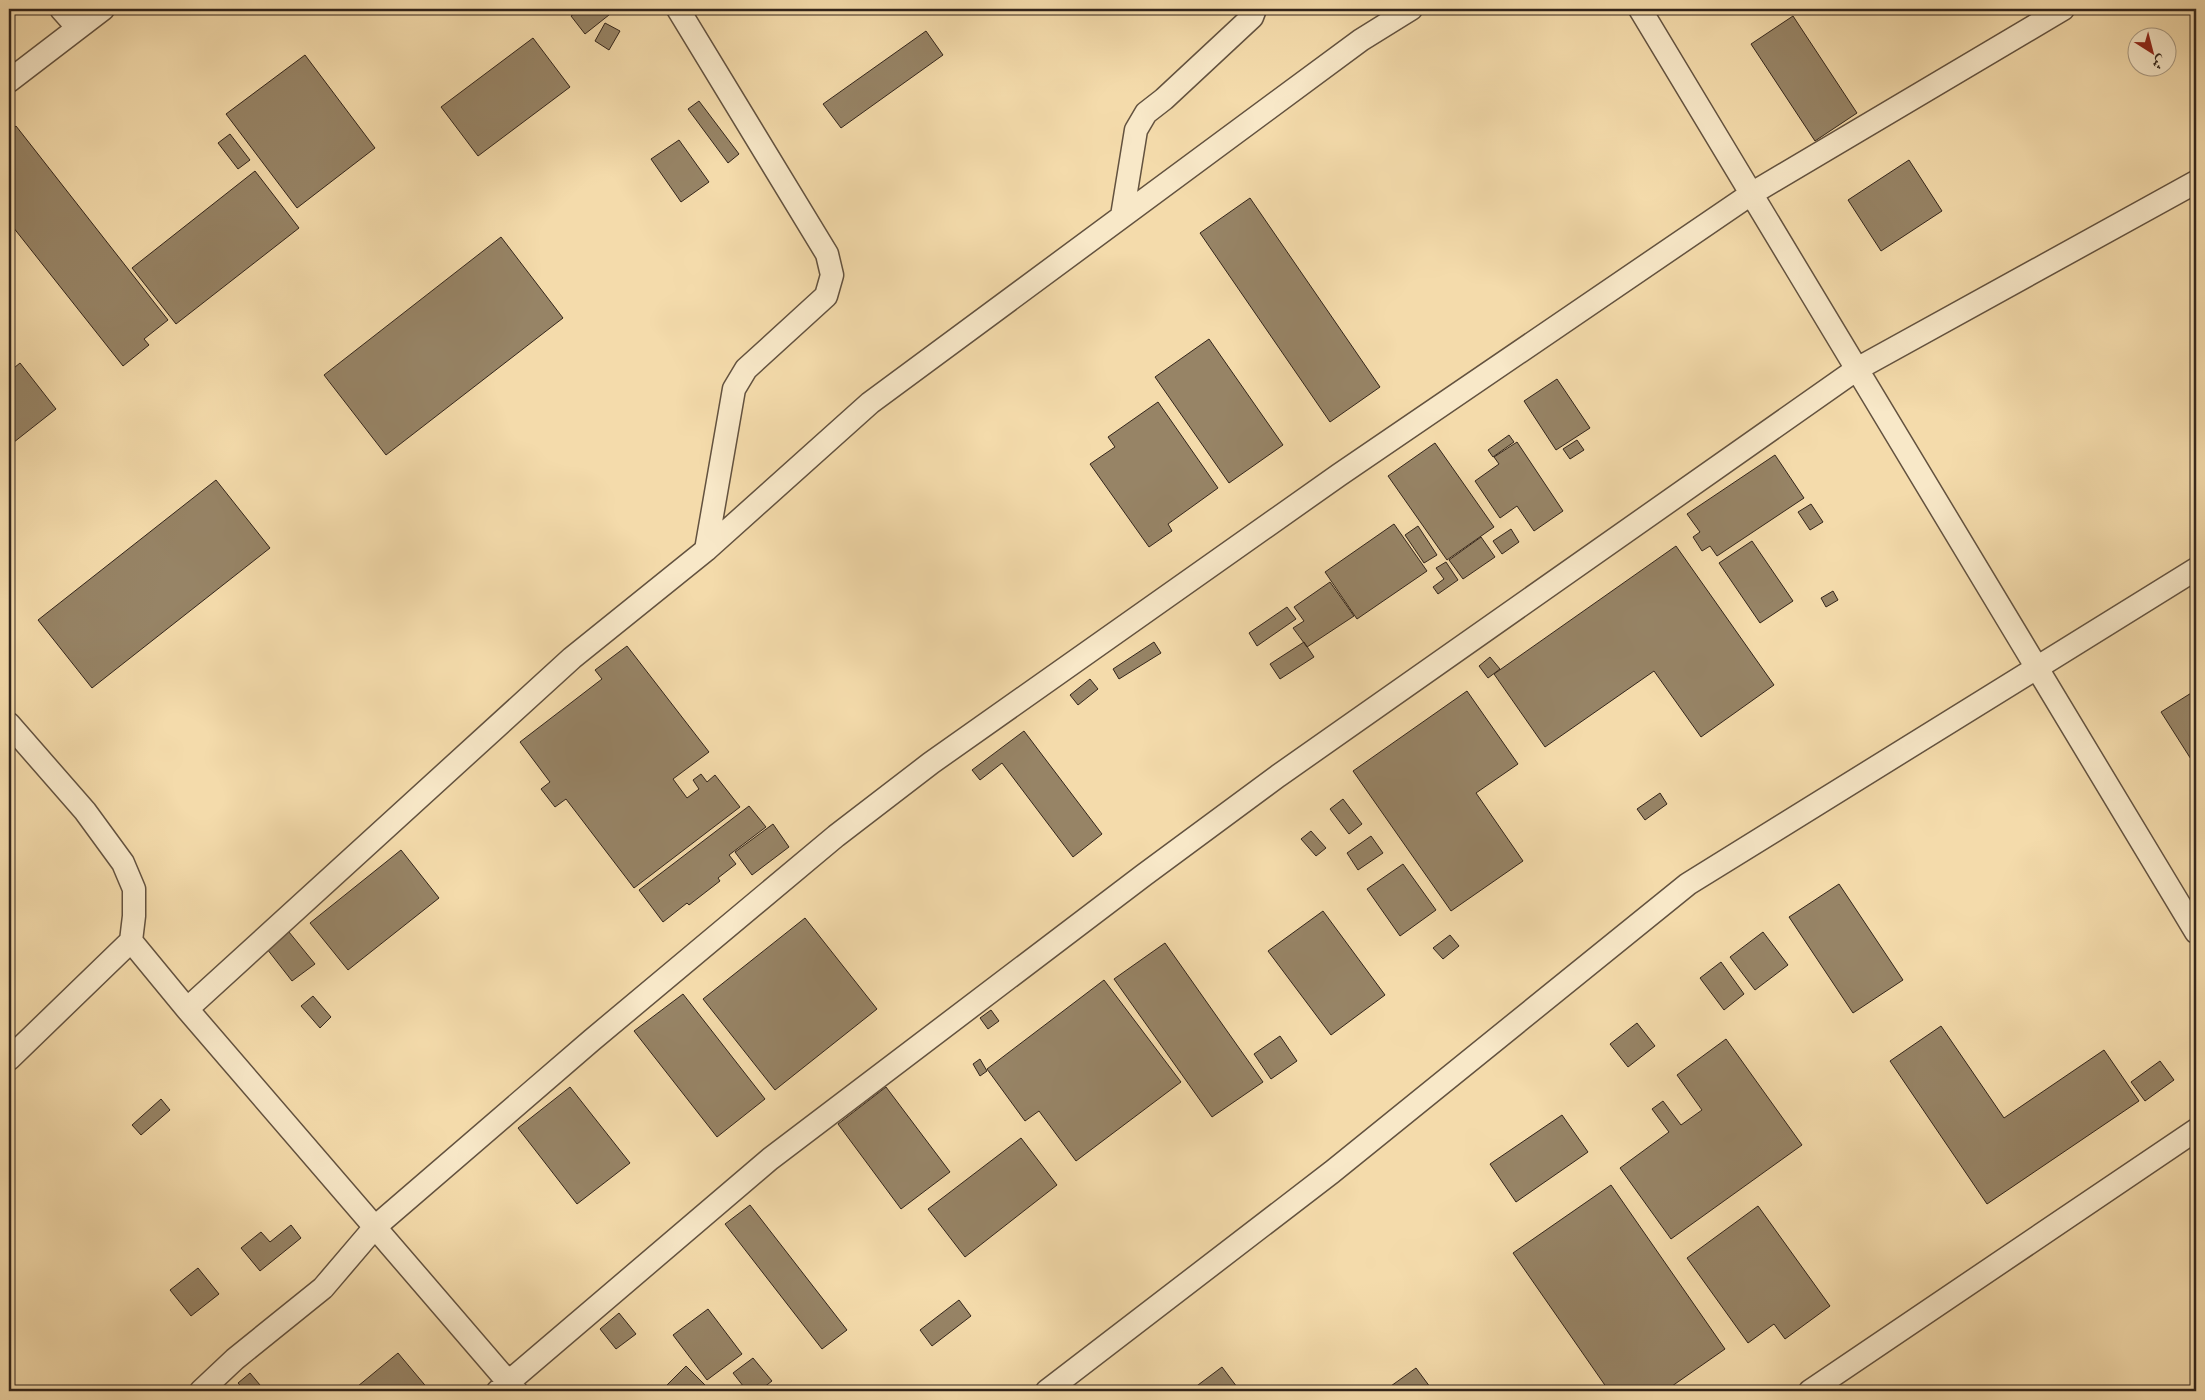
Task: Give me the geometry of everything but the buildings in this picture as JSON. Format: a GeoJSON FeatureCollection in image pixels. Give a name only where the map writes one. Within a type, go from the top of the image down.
{"type":"FeatureCollection","features":[{"type":"Feature","properties":{"kind":"street"},"geometry":{"type":"LineString","coordinates":[[61,9],[78,28]]}},
{"type":"Feature","properties":{"kind":"street"},"geometry":{"type":"LineString","coordinates":[[9,81],[103,9]]}},
{"type":"Feature","properties":{"kind":"street"},"geometry":{"type":"LineString","coordinates":[[678,9],[827,254],[832,276],[826,296],[746,369],[734,389],[706,550]]}},
{"type":"Feature","properties":{"kind":"street"},"geometry":{"type":"LineString","coordinates":[[1122,216],[1136,130],[1146,113],[1164,99],[1252,17],[1255,9]]}},
{"type":"Feature","properties":{"kind":"street"},"geometry":{"type":"LineString","coordinates":[[187,1009],[572,658],[706,550],[870,403],[1361,40],[1411,9]]}},
{"type":"Feature","properties":{"kind":"street"},"geometry":{"type":"LineString","coordinates":[[1640,9],[2196,932]]}},
{"type":"Feature","properties":{"kind":"street"},"geometry":{"type":"LineString","coordinates":[[201,1391],[235,1359],[323,1288],[375,1227],[592,1040],[836,836],[931,763],[1339,474],[1751,194],[2063,9]]}},
{"type":"Feature","properties":{"kind":"street"},"geometry":{"type":"LineString","coordinates":[[131,941],[187,1009],[375,1227],[508,1388],[770,1159],[1144,875],[1278,776],[1857,369],[2196,182]]}},
{"type":"Feature","properties":{"kind":"street"},"geometry":{"type":"LineString","coordinates":[[1047,1391],[1332,1172],[1688,884],[2196,569]]}},
{"type":"Feature","properties":{"kind":"street"},"geometry":{"type":"LineString","coordinates":[[9,724],[85,811],[123,863],[134,889],[134,916],[131,941],[9,1059]]}},
{"type":"Feature","properties":{"kind":"street"},"geometry":{"type":"LineString","coordinates":[[1823,1388],[2196,1130]]}}]}
